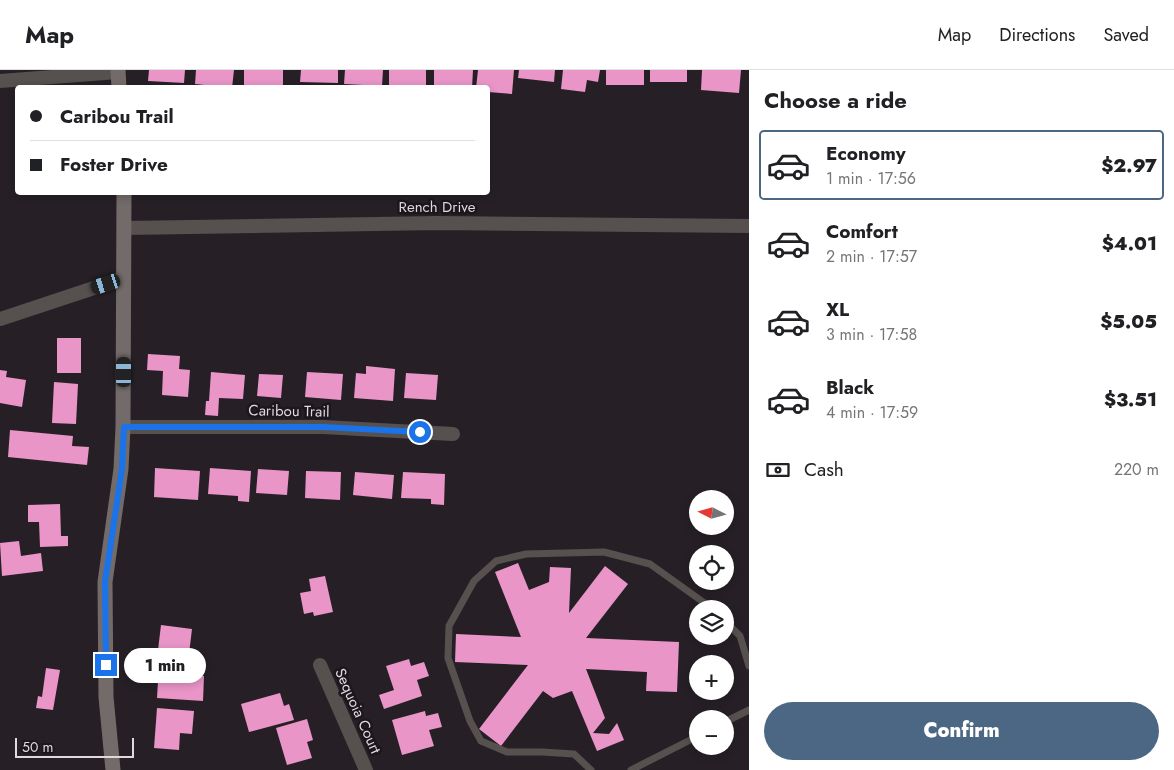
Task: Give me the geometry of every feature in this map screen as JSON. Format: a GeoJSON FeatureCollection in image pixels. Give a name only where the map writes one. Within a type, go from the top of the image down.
{"type":"FeatureCollection","features":[{"type":"Feature","properties":{"kind":"street"},"geometry":{"type":"LineString","coordinates":[[0,81],[118,71],[119,85]]}},
{"type":"Feature","properties":{"kind":"street"},"geometry":{"type":"LineString","coordinates":[[113,770],[106,697],[105,582],[122,469],[124,427],[124,195]]}},
{"type":"Feature","properties":{"kind":"street","name":"Rench Drive"},"geometry":{"type":"LineString","coordinates":[[124,228],[437,223],[749,226]]}},
{"type":"Feature","properties":{"kind":"street"},"geometry":{"type":"LineString","coordinates":[[0,319],[124,278]]}},
{"type":"Feature","properties":{"kind":"street","name":"Caribou Trail"},"geometry":{"type":"LineString","coordinates":[[124,427],[323,427],[453,434]]}},
{"type":"Feature","properties":{"kind":"street","name":"Sequoia Court"},"geometry":{"type":"LineString","coordinates":[[320,665],[366,770]]}},
{"type":"Feature","properties":{"kind":"lane"},"geometry":{"type":"LineString","coordinates":[[591,770],[574,754],[507,752],[481,741],[470,721],[448,658],[450,626],[474,581],[496,561],[526,554],[604,552],[650,564],[700,600]]}},
{"type":"Feature","properties":{"kind":"lane"},"geometry":{"type":"LineString","coordinates":[[734,630],[740,636],[749,666]]}},
{"type":"Feature","properties":{"kind":"lane"},"geometry":{"type":"LineString","coordinates":[[734,718],[749,710]]}},
{"type":"Feature","properties":{"kind":"lane"},"geometry":{"type":"LineString","coordinates":[[631,770],[689,741]]}},
{"type":"Feature","properties":{"kind":"building"},"geometry":{"type":"Polygon","coordinates":[[[149,70],[185,70],[184,83],[148,81],[149,70]]]}},
{"type":"Feature","properties":{"kind":"building"},"geometry":{"type":"Polygon","coordinates":[[[196,70],[234,70],[232,85],[195,84],[196,70]]]}},
{"type":"Feature","properties":{"kind":"building"},"geometry":{"type":"Polygon","coordinates":[[[244,70],[283,70],[283,85],[244,85],[244,70]]]}},
{"type":"Feature","properties":{"kind":"building"},"geometry":{"type":"Polygon","coordinates":[[[301,70],[338,70],[338,83],[300,82],[301,70]]]}},
{"type":"Feature","properties":{"kind":"building"},"geometry":{"type":"Polygon","coordinates":[[[345,70],[383,70],[382,85],[344,84],[345,70]]]}},
{"type":"Feature","properties":{"kind":"building"},"geometry":{"type":"Polygon","coordinates":[[[389,70],[426,70],[426,85],[389,85],[389,70]]]}},
{"type":"Feature","properties":{"kind":"building"},"geometry":{"type":"Polygon","coordinates":[[[434,70],[473,70],[472,85],[434,85],[434,70]]]}},
{"type":"Feature","properties":{"kind":"building"},"geometry":{"type":"Polygon","coordinates":[[[478,70],[514,70],[512,94],[490,92],[490,85],[476,85],[478,70]]]}},
{"type":"Feature","properties":{"kind":"building"},"geometry":{"type":"Polygon","coordinates":[[[519,70],[555,70],[554,82],[518,78],[519,70]]]}},
{"type":"Feature","properties":{"kind":"building"},"geometry":{"type":"Polygon","coordinates":[[[563,70],[600,70],[598,82],[587,80],[585,92],[561,89],[563,70]]]}},
{"type":"Feature","properties":{"kind":"building"},"geometry":{"type":"Polygon","coordinates":[[[606,70],[644,70],[644,85],[606,85],[606,70]]]}},
{"type":"Feature","properties":{"kind":"building"},"geometry":{"type":"Polygon","coordinates":[[[650,70],[687,70],[687,82],[650,82],[650,70]]]}},
{"type":"Feature","properties":{"kind":"building"},"geometry":{"type":"Polygon","coordinates":[[[702,70],[741,70],[739,93],[701,90],[702,70]]]}},
{"type":"Feature","properties":{"kind":"building"},"geometry":{"type":"Polygon","coordinates":[[[57,338],[81,338],[81,373],[57,373],[57,338]]]}},
{"type":"Feature","properties":{"kind":"building"},"geometry":{"type":"Polygon","coordinates":[[[148,354],[180,356],[179,369],[190,370],[188,397],[162,395],[163,371],[147,370],[148,354]]]}},
{"type":"Feature","properties":{"kind":"building"},"geometry":{"type":"Polygon","coordinates":[[[366,366],[395,369],[393,401],[354,398],[356,373],[366,374],[366,366]]]}},
{"type":"Feature","properties":{"kind":"building"},"geometry":{"type":"Polygon","coordinates":[[[0,370],[7,371],[6,377],[26,380],[22,407],[0,403],[0,370]]]}},
{"type":"Feature","properties":{"kind":"building"},"geometry":{"type":"Polygon","coordinates":[[[211,372],[245,375],[243,399],[219,398],[218,416],[205,415],[206,401],[209,401],[211,372]]]}},
{"type":"Feature","properties":{"kind":"building"},"geometry":{"type":"Polygon","coordinates":[[[307,372],[343,374],[341,400],[305,397],[307,372]]]}},
{"type":"Feature","properties":{"kind":"building"},"geometry":{"type":"Polygon","coordinates":[[[406,373],[438,375],[436,400],[404,398],[406,373]]]}},
{"type":"Feature","properties":{"kind":"building"},"geometry":{"type":"Polygon","coordinates":[[[259,374],[283,375],[281,398],[257,396],[259,374]]]}},
{"type":"Feature","properties":{"kind":"building"},"geometry":{"type":"Polygon","coordinates":[[[54,382],[78,384],[76,424],[52,423],[54,382]]]}},
{"type":"Feature","properties":{"kind":"building"},"geometry":{"type":"Polygon","coordinates":[[[10,430],[73,436],[72,446],[89,447],[87,465],[8,457],[10,430]]]}},
{"type":"Feature","properties":{"kind":"building"},"geometry":{"type":"Polygon","coordinates":[[[155,468],[200,471],[198,500],[154,497],[155,468]]]}},
{"type":"Feature","properties":{"kind":"building"},"geometry":{"type":"Polygon","coordinates":[[[210,468],[251,471],[249,502],[238,501],[238,496],[208,494],[210,468]]]}},
{"type":"Feature","properties":{"kind":"building"},"geometry":{"type":"Polygon","coordinates":[[[258,469],[289,471],[287,495],[256,493],[258,469]]]}},
{"type":"Feature","properties":{"kind":"building"},"geometry":{"type":"Polygon","coordinates":[[[306,471],[341,472],[340,500],[305,498],[306,471]]]}},
{"type":"Feature","properties":{"kind":"building"},"geometry":{"type":"Polygon","coordinates":[[[355,472],[394,475],[392,499],[353,495],[355,472]]]}},
{"type":"Feature","properties":{"kind":"building"},"geometry":{"type":"Polygon","coordinates":[[[403,472],[445,474],[444,505],[431,504],[431,499],[401,498],[403,472]]]}},
{"type":"Feature","properties":{"kind":"building"},"geometry":{"type":"Polygon","coordinates":[[[60,504],[61,536],[68,536],[68,546],[40,547],[39,522],[28,522],[28,505],[60,504]]]}},
{"type":"Feature","properties":{"kind":"building"},"geometry":{"type":"Polygon","coordinates":[[[19,541],[21,556],[41,553],[43,571],[2,576],[0,543],[19,541]]]}},
{"type":"Feature","properties":{"kind":"building"},"geometry":{"type":"Polygon","coordinates":[[[518,563],[529,590],[549,582],[550,567],[571,568],[569,613],[605,566],[628,584],[586,638],[679,642],[677,692],[646,691],[647,672],[586,669],[605,718],[593,733],[609,734],[617,723],[624,740],[597,751],[572,691],[553,698],[543,691],[501,746],[479,729],[528,665],[455,662],[456,634],[521,637],[495,572],[518,563]]]}},
{"type":"Feature","properties":{"kind":"building"},"geometry":{"type":"Polygon","coordinates":[[[325,576],[333,612],[314,616],[313,612],[304,614],[300,593],[311,591],[309,579],[325,576]]]}},
{"type":"Feature","properties":{"kind":"building"},"geometry":{"type":"Polygon","coordinates":[[[161,625],[192,629],[189,654],[158,650],[161,625]]]}},
{"type":"Feature","properties":{"kind":"building"},"geometry":{"type":"Polygon","coordinates":[[[163,659],[198,661],[197,675],[204,676],[203,701],[157,698],[158,681],[161,682],[163,659]]]}},
{"type":"Feature","properties":{"kind":"building"},"geometry":{"type":"Polygon","coordinates":[[[409,659],[411,666],[424,662],[429,676],[417,680],[422,696],[384,709],[379,695],[394,690],[386,666],[409,659]]]}},
{"type":"Feature","properties":{"kind":"building"},"geometry":{"type":"Polygon","coordinates":[[[46,668],[60,670],[53,710],[36,708],[38,696],[42,697],[46,668]]]}},
{"type":"Feature","properties":{"kind":"building"},"geometry":{"type":"Polygon","coordinates":[[[280,693],[284,706],[289,704],[294,720],[249,732],[241,704],[280,693]]]}},
{"type":"Feature","properties":{"kind":"building"},"geometry":{"type":"Polygon","coordinates":[[[157,708],[194,711],[192,734],[180,733],[179,750],[154,748],[157,708]]]}},
{"type":"Feature","properties":{"kind":"building"},"geometry":{"type":"Polygon","coordinates":[[[425,711],[426,716],[438,713],[442,727],[429,730],[434,746],[402,755],[392,720],[425,711]]]}},
{"type":"Feature","properties":{"kind":"building"},"geometry":{"type":"Polygon","coordinates":[[[307,719],[313,740],[307,742],[312,758],[287,765],[276,728],[307,719]]]}},
{"type":"Feature","properties":{"kind":"route"},"geometry":{"type":"LineString","coordinates":[[106,665],[105,582],[122,469],[124,427],[323,427],[420,432]]}}]}
